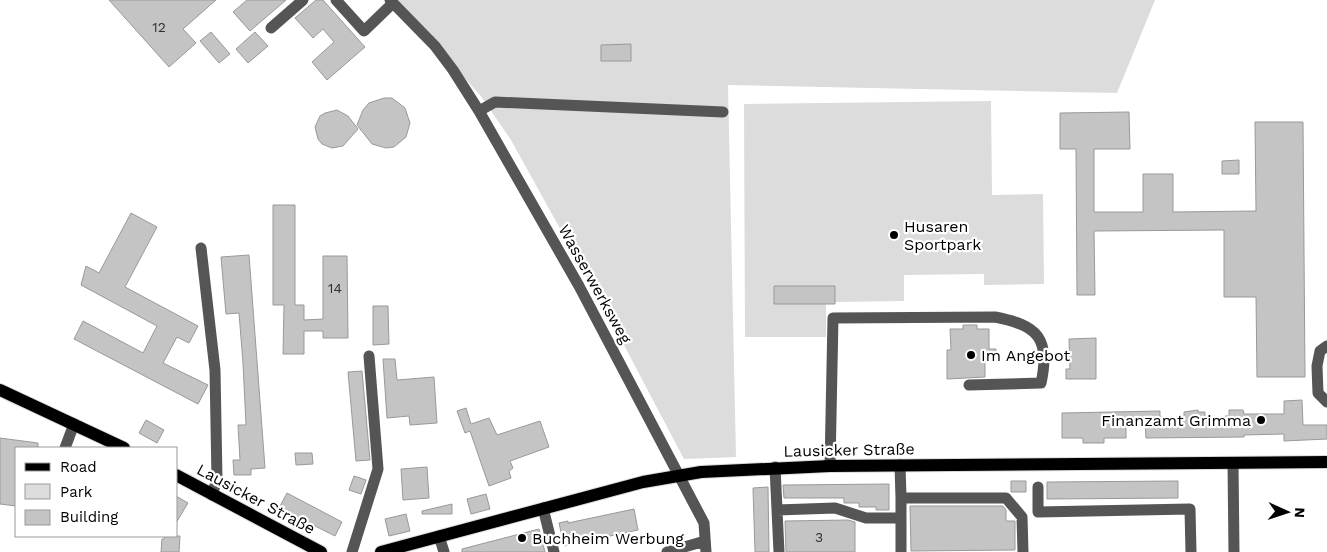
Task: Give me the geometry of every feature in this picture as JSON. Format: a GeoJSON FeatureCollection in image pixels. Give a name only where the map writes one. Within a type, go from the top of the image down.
{"type":"FeatureCollection","features":[{"type":"Feature","properties":{"kind":"main road"},"geometry":{"type":"LineString","coordinates":[[0,390],[122,447]]}},
{"type":"Feature","properties":{"kind":"main road","name":"Lausicker Straße"},"geometry":{"type":"LineString","coordinates":[[381,552],[643,482],[717,470],[900,465],[1327,462]]}},
{"type":"Feature","properties":{"kind":"main road","name":"Lausicker Straße"},"geometry":{"type":"LineString","coordinates":[[178,477],[321,552]]}},
{"type":"Feature","properties":{"kind":"street"},"geometry":{"type":"LineString","coordinates":[[271,28],[303,0]]}},
{"type":"Feature","properties":{"kind":"street"},"geometry":{"type":"LineString","coordinates":[[336,0],[364,30],[391,1]]}},
{"type":"Feature","properties":{"kind":"street","name":"Wasserwerksweg"},"geometry":{"type":"LineString","coordinates":[[391,1],[435,46],[479,111],[579,286],[704,523],[706,546]]}},
{"type":"Feature","properties":{"kind":"street"},"geometry":{"type":"LineString","coordinates":[[479,111],[495,102],[723,112]]}},
{"type":"Feature","properties":{"kind":"street"},"geometry":{"type":"LineString","coordinates":[[201,248],[215,370],[216,478],[212,494]]}},
{"type":"Feature","properties":{"kind":"street"},"geometry":{"type":"LineString","coordinates":[[830,466],[833,318],[995,317],[1017,321],[1036,332],[1043,346],[1042,382],[969,385]]}},
{"type":"Feature","properties":{"kind":"street"},"geometry":{"type":"LineString","coordinates":[[1327,346],[1320,351],[1317,366],[1318,394],[1327,402]]}},
{"type":"Feature","properties":{"kind":"street"},"geometry":{"type":"LineString","coordinates":[[352,552],[378,469],[369,356]]}},
{"type":"Feature","properties":{"kind":"street"},"geometry":{"type":"LineString","coordinates":[[65,447],[74,424]]}},
{"type":"Feature","properties":{"kind":"street"},"geometry":{"type":"LineString","coordinates":[[1233,463],[1234,552]]}},
{"type":"Feature","properties":{"kind":"street"},"geometry":{"type":"LineString","coordinates":[[900,465],[901,552]]}},
{"type":"Feature","properties":{"kind":"street"},"geometry":{"type":"LineString","coordinates":[[775,467],[779,552]]}},
{"type":"Feature","properties":{"kind":"street"},"geometry":{"type":"LineString","coordinates":[[1038,487],[1038,512],[1190,509],[1191,552]]}},
{"type":"Feature","properties":{"kind":"street"},"geometry":{"type":"LineString","coordinates":[[901,498],[1006,498],[1022,517],[1022,552]]}},
{"type":"Feature","properties":{"kind":"street"},"geometry":{"type":"LineString","coordinates":[[543,508],[554,552]]}},
{"type":"Feature","properties":{"kind":"street"},"geometry":{"type":"LineString","coordinates":[[777,510],[835,508],[866,518],[902,518]]}},
{"type":"Feature","properties":{"kind":"street"},"geometry":{"type":"LineString","coordinates":[[439,536],[444,552]]}},
{"type":"Feature","properties":{"kind":"street"},"geometry":{"type":"LineString","coordinates":[[667,552],[706,546]]}},
{"type":"Feature","properties":{"kind":"green space"},"geometry":{"type":"Polygon","coordinates":[[[394,0],[1155,0],[1117,93],[728,85],[736,457],[684,459],[616,330],[511,140],[480,95],[394,0]]]}},
{"type":"Feature","properties":{"kind":"green space","name":"Husaren Sportpark"},"geometry":{"type":"Polygon","coordinates":[[[991,101],[992,195],[1043,194],[1044,284],[984,285],[984,274],[904,275],[904,301],[835,302],[834,304],[826,304],[826,337],[745,337],[744,104],[991,101]]]}},
{"type":"Feature","properties":{"kind":"building"},"geometry":{"type":"Polygon","coordinates":[[[109,0],[216,0],[183,29],[196,43],[169,67],[109,0]]]}},
{"type":"Feature","properties":{"kind":"building"},"geometry":{"type":"Polygon","coordinates":[[[247,0],[286,0],[250,31],[233,12],[247,0]]]}},
{"type":"Feature","properties":{"kind":"building"},"geometry":{"type":"Polygon","coordinates":[[[316,0],[323,0],[365,47],[327,80],[312,62],[334,42],[323,29],[313,38],[295,18],[316,0]]]}},
{"type":"Feature","properties":{"kind":"building"},"geometry":{"type":"Polygon","coordinates":[[[211,32],[230,54],[219,63],[200,41],[211,32]]]}},
{"type":"Feature","properties":{"kind":"building"},"geometry":{"type":"Polygon","coordinates":[[[255,32],[268,46],[248,63],[236,49],[255,32]]]}},
{"type":"Feature","properties":{"kind":"building"},"geometry":{"type":"Polygon","coordinates":[[[631,44],[631,61],[601,61],[601,45],[631,44]]]}},
{"type":"Feature","properties":{"kind":"building"},"geometry":{"type":"Polygon","coordinates":[[[384,98],[392,98],[405,108],[410,123],[406,137],[394,147],[386,148],[372,144],[357,125],[363,110],[369,103],[384,98]]]}},
{"type":"Feature","properties":{"kind":"building"},"geometry":{"type":"Polygon","coordinates":[[[337,110],[348,116],[358,129],[343,146],[332,148],[322,144],[318,139],[315,127],[320,116],[337,110]]]}},
{"type":"Feature","properties":{"kind":"building"},"geometry":{"type":"Polygon","coordinates":[[[1129,112],[1130,149],[1094,149],[1094,212],[1143,212],[1143,174],[1173,174],[1173,212],[1256,211],[1255,122],[1303,122],[1305,377],[1257,377],[1256,297],[1224,297],[1224,230],[1094,231],[1095,295],[1077,295],[1076,149],[1060,149],[1060,113],[1129,112]]]}},
{"type":"Feature","properties":{"kind":"building"},"geometry":{"type":"Polygon","coordinates":[[[1239,160],[1239,174],[1222,174],[1222,161],[1239,160]]]}},
{"type":"Feature","properties":{"kind":"building"},"geometry":{"type":"Polygon","coordinates":[[[273,205],[295,205],[295,305],[304,305],[304,320],[323,319],[323,256],[347,256],[348,338],[323,338],[323,331],[304,331],[304,354],[283,354],[284,305],[273,305],[273,205]]]}},
{"type":"Feature","properties":{"kind":"building"},"geometry":{"type":"Polygon","coordinates":[[[131,213],[157,227],[125,287],[198,326],[189,343],[177,337],[163,363],[208,385],[198,404],[74,339],[83,321],[143,353],[157,326],[81,285],[86,266],[99,273],[131,213]]]}},
{"type":"Feature","properties":{"kind":"building"},"geometry":{"type":"Polygon","coordinates":[[[249,255],[265,468],[251,469],[251,475],[234,475],[233,460],[240,460],[238,425],[246,425],[243,363],[239,313],[226,314],[221,257],[249,255]]]}},
{"type":"Feature","properties":{"kind":"building"},"geometry":{"type":"Polygon","coordinates":[[[774,286],[835,286],[835,304],[774,304],[774,286]]]}},
{"type":"Feature","properties":{"kind":"building"},"geometry":{"type":"Polygon","coordinates":[[[373,306],[388,306],[389,344],[373,345],[373,306]]]}},
{"type":"Feature","properties":{"kind":"building","name":"Im Angebot"},"geometry":{"type":"Polygon","coordinates":[[[963,325],[977,325],[977,329],[989,329],[989,349],[996,349],[996,360],[985,360],[985,377],[947,379],[947,350],[951,350],[950,329],[963,329],[963,325]]]}},
{"type":"Feature","properties":{"kind":"building"},"geometry":{"type":"Polygon","coordinates":[[[1096,338],[1096,379],[1066,379],[1066,369],[1070,369],[1069,339],[1096,338]]]}},
{"type":"Feature","properties":{"kind":"building"},"geometry":{"type":"Polygon","coordinates":[[[383,359],[395,359],[397,380],[434,377],[437,423],[410,425],[409,416],[387,418],[383,359]]]}},
{"type":"Feature","properties":{"kind":"building"},"geometry":{"type":"Polygon","coordinates":[[[362,371],[370,460],[356,461],[348,372],[362,371]]]}},
{"type":"Feature","properties":{"kind":"building","name":"Finanzamt Grimma"},"geometry":{"type":"Polygon","coordinates":[[[1302,400],[1303,425],[1327,425],[1327,439],[1284,441],[1284,434],[1244,435],[1244,437],[1146,438],[1145,421],[1126,421],[1126,438],[1104,438],[1104,443],[1083,443],[1083,438],[1062,438],[1062,413],[1160,411],[1160,417],[1163,417],[1163,421],[1184,421],[1184,412],[1198,410],[1198,412],[1205,412],[1205,421],[1225,420],[1225,416],[1229,416],[1229,410],[1243,410],[1244,414],[1284,414],[1284,401],[1302,400]]]}},
{"type":"Feature","properties":{"kind":"building"},"geometry":{"type":"Polygon","coordinates":[[[466,408],[471,424],[489,418],[497,435],[540,421],[549,447],[510,461],[513,468],[509,471],[511,478],[489,486],[470,431],[465,433],[457,411],[466,408]]]}},
{"type":"Feature","properties":{"kind":"building"},"geometry":{"type":"Polygon","coordinates":[[[146,420],[164,430],[157,443],[139,433],[146,420]]]}},
{"type":"Feature","properties":{"kind":"building"},"geometry":{"type":"Polygon","coordinates":[[[0,438],[38,443],[38,447],[15,447],[15,506],[0,504],[0,438]]]}},
{"type":"Feature","properties":{"kind":"building"},"geometry":{"type":"Polygon","coordinates":[[[295,453],[312,453],[313,464],[296,465],[295,453]]]}},
{"type":"Feature","properties":{"kind":"building"},"geometry":{"type":"Polygon","coordinates":[[[427,467],[429,498],[403,500],[401,469],[427,467]]]}},
{"type":"Feature","properties":{"kind":"building"},"geometry":{"type":"Polygon","coordinates":[[[354,476],[366,480],[361,494],[349,490],[354,476]]]}},
{"type":"Feature","properties":{"kind":"building"},"geometry":{"type":"Polygon","coordinates":[[[1011,481],[1026,481],[1026,492],[1011,492],[1011,481]]]}},
{"type":"Feature","properties":{"kind":"building"},"geometry":{"type":"Polygon","coordinates":[[[1178,481],[1178,498],[1047,499],[1047,482],[1178,481]]]}},
{"type":"Feature","properties":{"kind":"building"},"geometry":{"type":"Polygon","coordinates":[[[889,484],[889,510],[876,510],[876,507],[859,507],[859,503],[844,503],[844,498],[784,498],[783,485],[889,484]]]}},
{"type":"Feature","properties":{"kind":"building"},"geometry":{"type":"Polygon","coordinates":[[[768,487],[769,552],[755,552],[753,488],[768,487]]]}},
{"type":"Feature","properties":{"kind":"building"},"geometry":{"type":"Polygon","coordinates":[[[287,493],[342,522],[335,536],[279,508],[287,493]]]}},
{"type":"Feature","properties":{"kind":"building"},"geometry":{"type":"Polygon","coordinates":[[[486,494],[490,509],[471,514],[467,499],[486,494]]]}},
{"type":"Feature","properties":{"kind":"building"},"geometry":{"type":"Polygon","coordinates":[[[178,497],[188,503],[178,520],[178,497]]]}},
{"type":"Feature","properties":{"kind":"building"},"geometry":{"type":"Polygon","coordinates":[[[452,504],[452,514],[422,514],[422,511],[452,504]]]}},
{"type":"Feature","properties":{"kind":"building"},"geometry":{"type":"Polygon","coordinates":[[[910,506],[1003,506],[1006,510],[1006,521],[1015,521],[1015,550],[911,551],[910,506]]]}},
{"type":"Feature","properties":{"kind":"building"},"geometry":{"type":"Polygon","coordinates":[[[634,509],[638,530],[564,546],[559,523],[568,521],[568,523],[634,509]]]}},
{"type":"Feature","properties":{"kind":"building"},"geometry":{"type":"Polygon","coordinates":[[[406,514],[410,531],[389,536],[385,519],[406,514]]]}},
{"type":"Feature","properties":{"kind":"building"},"geometry":{"type":"Polygon","coordinates":[[[848,520],[855,522],[855,552],[786,552],[785,521],[848,520]]]}},
{"type":"Feature","properties":{"kind":"building","name":"Buchheim Werbung"},"geometry":{"type":"Polygon","coordinates":[[[539,529],[545,552],[462,552],[462,549],[539,529]]]}},
{"type":"Feature","properties":{"kind":"building"},"geometry":{"type":"Polygon","coordinates":[[[180,536],[179,552],[161,552],[162,539],[165,537],[180,536]]]}},
{"type":"Feature","properties":{"kind":"place","name":"Husaren Sportpark"},"geometry":{"type":"Point","coordinates":[894,235]}},
{"type":"Feature","properties":{"kind":"place","name":"Im Angebot"},"geometry":{"type":"Point","coordinates":[971,355]}},
{"type":"Feature","properties":{"kind":"place","name":"Finanzamt Grimma"},"geometry":{"type":"Point","coordinates":[1261,420]}},
{"type":"Feature","properties":{"kind":"place","name":"Buchheim Werbung"},"geometry":{"type":"Point","coordinates":[522,538]}}]}
